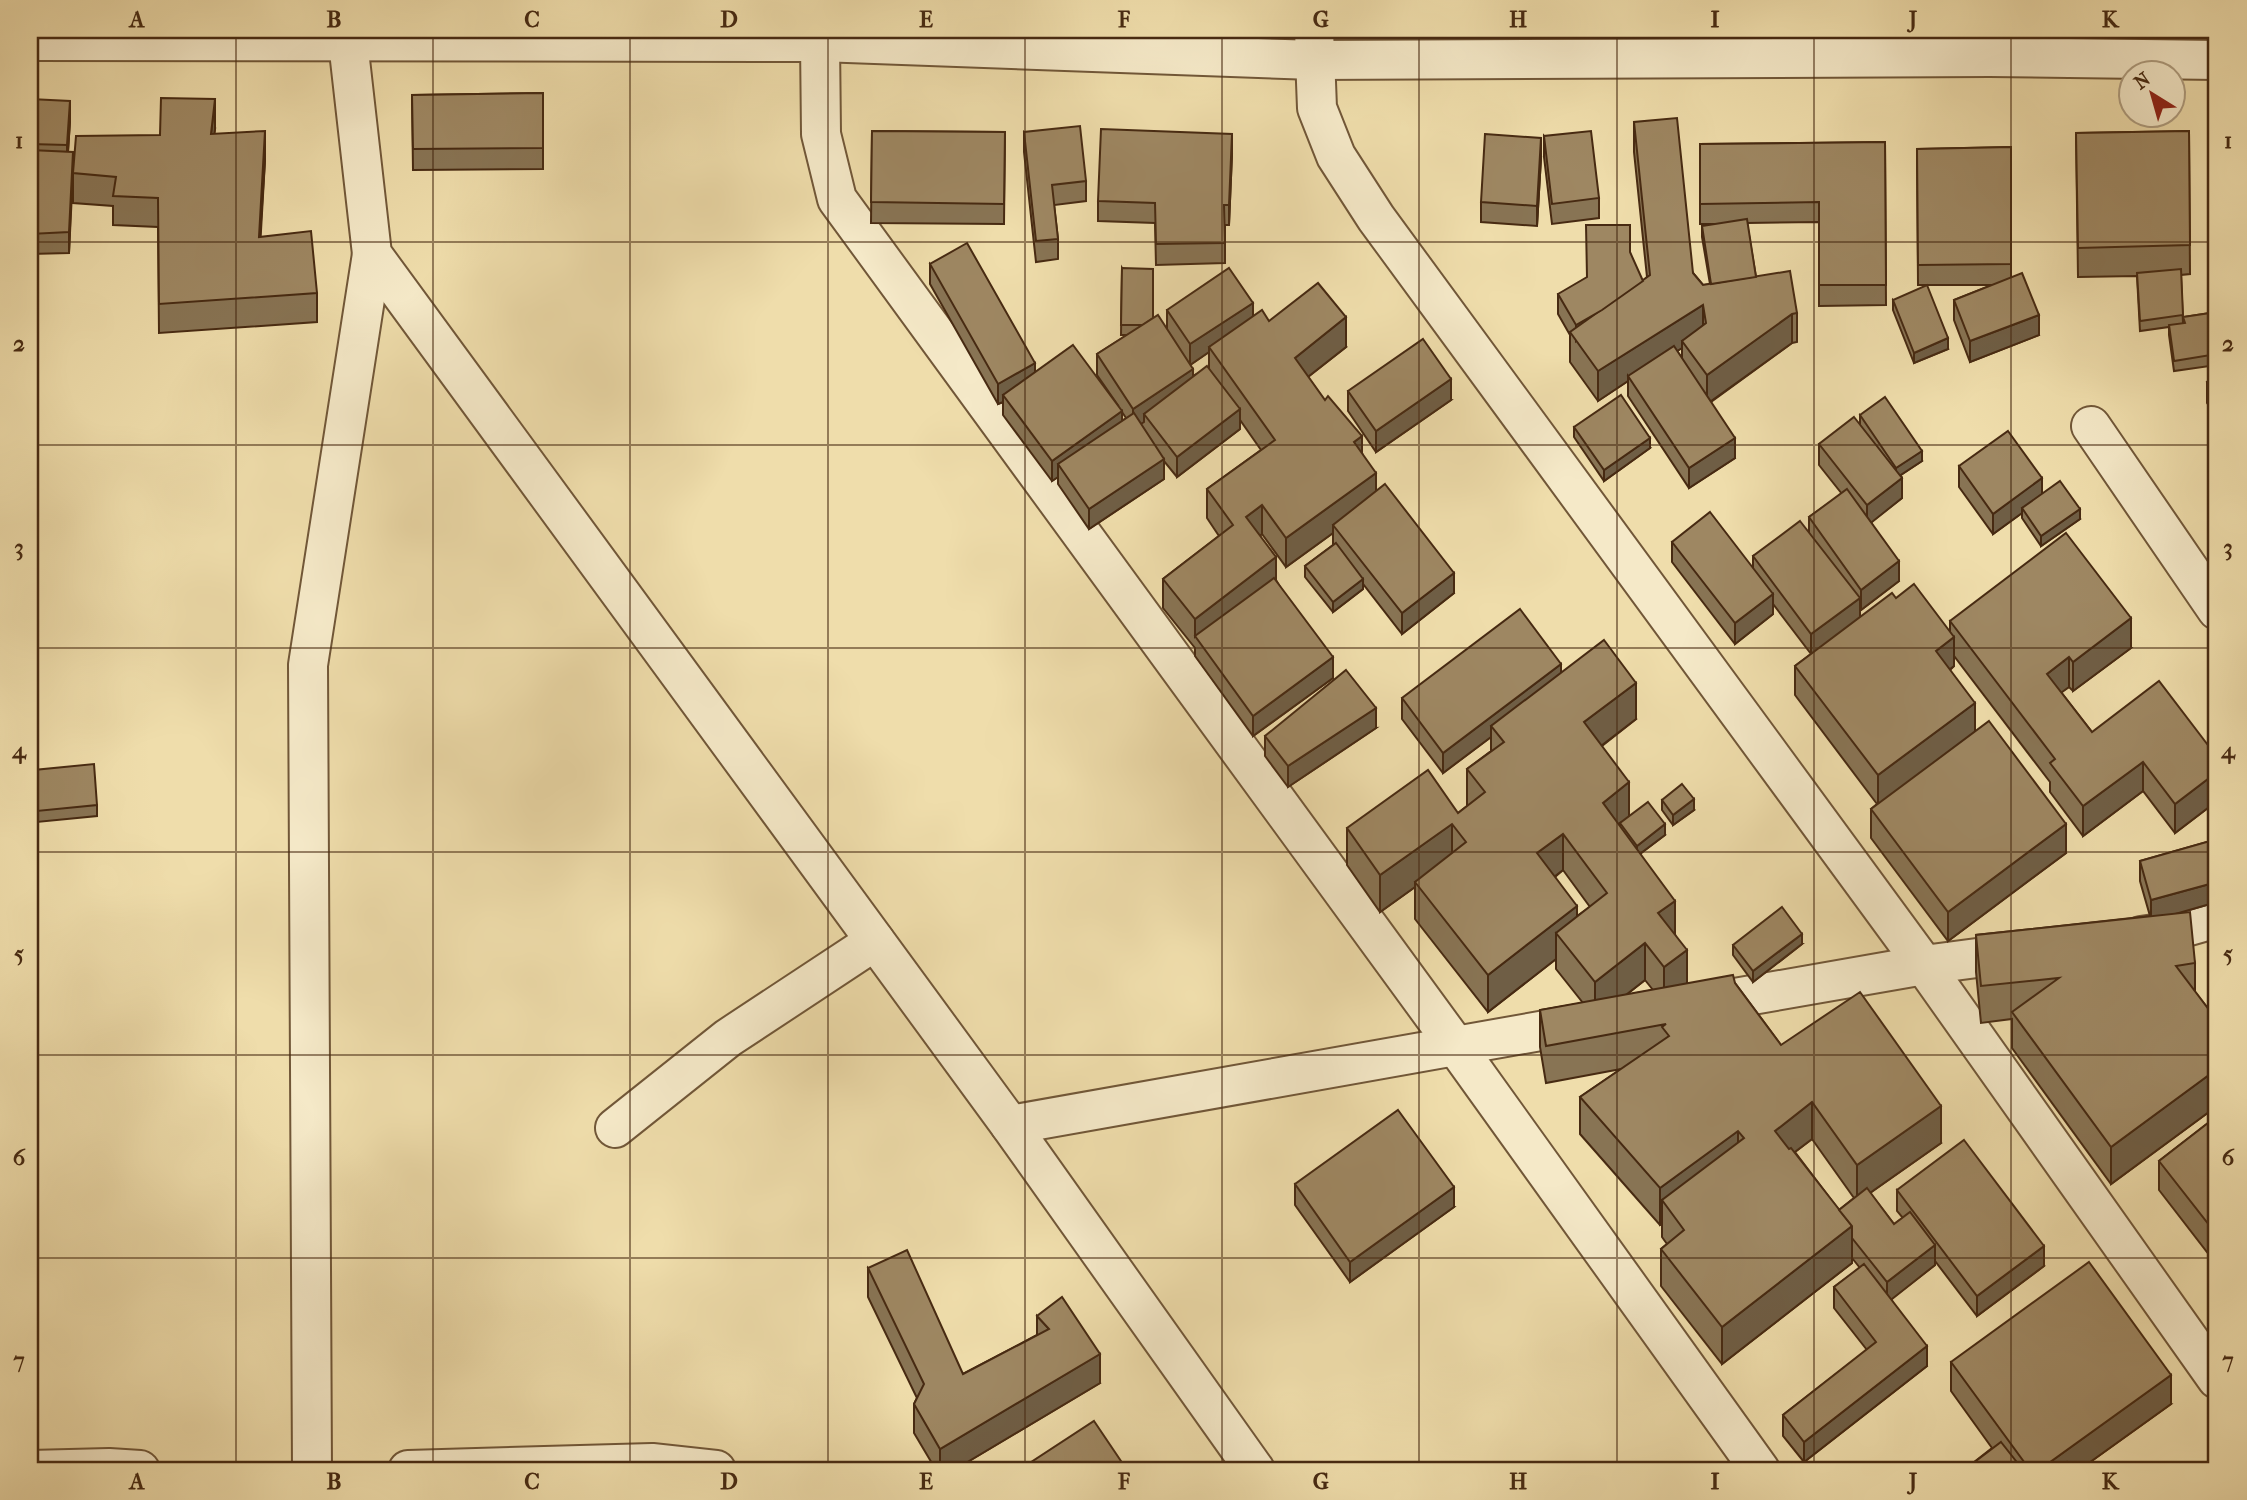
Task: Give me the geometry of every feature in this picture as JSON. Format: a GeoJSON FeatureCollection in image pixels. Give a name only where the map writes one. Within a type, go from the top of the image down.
{"type":"FeatureCollection","features":[{"type":"Feature","properties":{"kind":"street"},"geometry":{"type":"LineString","coordinates":[[30,41],[262,36],[348,42],[664,36],[820,42],[1314,45],[1990,43],[2217,60]]}},
{"type":"Feature","properties":{"kind":"street"},"geometry":{"type":"LineString","coordinates":[[312,1470],[308,665],[372,254],[348,42]]}},
{"type":"Feature","properties":{"kind":"street"},"geometry":{"type":"LineString","coordinates":[[820,42],[821,134],[837,199],[1455,1045],[1760,1470]]}},
{"type":"Feature","properties":{"kind":"street"},"geometry":{"type":"LineString","coordinates":[[1314,45],[1317,108],[1321,120],[1336,156],[1376,218],[1924,965],[2217,1379]]}},
{"type":"Feature","properties":{"kind":"street"},"geometry":{"type":"LineString","coordinates":[[372,254],[1010,1125],[1255,1470]]}},
{"type":"Feature","properties":{"kind":"street"},"geometry":{"type":"LineString","coordinates":[[2091,426],[2217,610]]}},
{"type":"Feature","properties":{"kind":"street"},"geometry":{"type":"LineString","coordinates":[[2114,940],[2168,932],[2217,918]]}},
{"type":"Feature","properties":{"kind":"street"},"geometry":{"type":"LineString","coordinates":[[615,1128],[728,1038],[876,941]]}},
{"type":"Feature","properties":{"kind":"street"},"geometry":{"type":"LineString","coordinates":[[1662,1010],[1924,965],[2059,947]]}},
{"type":"Feature","properties":{"kind":"street"},"geometry":{"type":"LineString","coordinates":[[1010,1125],[1621,1017]]}},
{"type":"Feature","properties":{"kind":"street"},"geometry":{"type":"LineString","coordinates":[[408,1470],[652,1463],[716,1470]]}},
{"type":"Feature","properties":{"kind":"street"},"geometry":{"type":"LineString","coordinates":[[30,1470],[140,1470]]}},
{"type":"Feature","properties":{"kind":"building"},"geometry":{"type":"Polygon","coordinates":[[[543,93],[543,148],[413,149],[412,95],[543,93]]]}},
{"type":"Feature","properties":{"kind":"building"},"geometry":{"type":"Polygon","coordinates":[[[161,98],[215,99],[211,134],[265,131],[259,237],[311,231],[317,293],[159,304],[158,198],[113,196],[116,177],[73,173],[76,136],[160,135],[161,98]]]}},
{"type":"Feature","properties":{"kind":"building"},"geometry":{"type":"Polygon","coordinates":[[[30,99],[70,101],[67,145],[30,144],[30,99]]]}},
{"type":"Feature","properties":{"kind":"building"},"geometry":{"type":"Polygon","coordinates":[[[1677,118],[1693,273],[1703,285],[1790,271],[1797,313],[1707,375],[1682,341],[1706,323],[1703,305],[1598,371],[1570,332],[1650,275],[1634,122],[1677,118]]]}},
{"type":"Feature","properties":{"kind":"building"},"geometry":{"type":"Polygon","coordinates":[[[1080,126],[1086,181],[1052,185],[1058,239],[1036,241],[1024,132],[1080,126]]]}},
{"type":"Feature","properties":{"kind":"building"},"geometry":{"type":"Polygon","coordinates":[[[1101,129],[1232,134],[1229,205],[1224,205],[1225,243],[1156,244],[1155,203],[1098,201],[1101,129]]]}},
{"type":"Feature","properties":{"kind":"building"},"geometry":{"type":"Polygon","coordinates":[[[872,131],[1005,132],[1004,204],[871,202],[872,131]]]}},
{"type":"Feature","properties":{"kind":"building"},"geometry":{"type":"Polygon","coordinates":[[[1591,131],[1599,198],[1552,204],[1544,136],[1591,131]]]}},
{"type":"Feature","properties":{"kind":"building"},"geometry":{"type":"Polygon","coordinates":[[[2189,131],[2190,245],[2078,248],[2076,133],[2189,131]]]}},
{"type":"Feature","properties":{"kind":"building"},"geometry":{"type":"Polygon","coordinates":[[[1485,134],[1541,138],[1537,206],[1481,202],[1485,134]]]}},
{"type":"Feature","properties":{"kind":"building"},"geometry":{"type":"Polygon","coordinates":[[[1885,142],[1886,285],[1819,285],[1819,202],[1700,204],[1700,144],[1885,142]]]}},
{"type":"Feature","properties":{"kind":"building"},"geometry":{"type":"Polygon","coordinates":[[[2011,147],[2011,264],[1918,265],[1917,149],[2011,147]]]}},
{"type":"Feature","properties":{"kind":"building"},"geometry":{"type":"Polygon","coordinates":[[[30,150],[73,152],[69,232],[30,234],[30,150]]]}},
{"type":"Feature","properties":{"kind":"building"},"geometry":{"type":"Polygon","coordinates":[[[1747,219],[1756,277],[1711,284],[1702,226],[1747,219]]]}},
{"type":"Feature","properties":{"kind":"building"},"geometry":{"type":"Polygon","coordinates":[[[1586,225],[1630,225],[1630,252],[1643,281],[1576,325],[1558,294],[1587,277],[1586,225]]]}},
{"type":"Feature","properties":{"kind":"building"},"geometry":{"type":"Polygon","coordinates":[[[967,243],[1035,363],[998,384],[930,264],[967,243]]]}},
{"type":"Feature","properties":{"kind":"building"},"geometry":{"type":"Polygon","coordinates":[[[1122,268],[1153,269],[1153,318],[1143,325],[1121,325],[1122,268]]]}},
{"type":"Feature","properties":{"kind":"building"},"geometry":{"type":"Polygon","coordinates":[[[1229,268],[1253,303],[1190,344],[1167,310],[1229,268]]]}},
{"type":"Feature","properties":{"kind":"building"},"geometry":{"type":"Polygon","coordinates":[[[2181,269],[2183,315],[2140,321],[2137,273],[2181,269]]]}},
{"type":"Feature","properties":{"kind":"building"},"geometry":{"type":"Polygon","coordinates":[[[2022,273],[2039,315],[1970,341],[1954,300],[2022,273]]]}},
{"type":"Feature","properties":{"kind":"building"},"geometry":{"type":"Polygon","coordinates":[[[1318,283],[1346,317],[1295,358],[1325,400],[1328,396],[1362,436],[1354,442],[1376,473],[1286,538],[1262,505],[1246,517],[1276,557],[1195,619],[1163,579],[1233,525],[1207,489],[1275,440],[1209,347],[1262,310],[1269,321],[1318,283]]]}},
{"type":"Feature","properties":{"kind":"building"},"geometry":{"type":"Polygon","coordinates":[[[1927,285],[1948,338],[1914,353],[1893,300],[1927,285]]]}},
{"type":"Feature","properties":{"kind":"building"},"geometry":{"type":"Polygon","coordinates":[[[2217,312],[2217,354],[2174,361],[2169,325],[2185,323],[2183,317],[2217,312]]]}},
{"type":"Feature","properties":{"kind":"building"},"geometry":{"type":"Polygon","coordinates":[[[1158,315],[1193,369],[1133,409],[1097,354],[1158,315]]]}},
{"type":"Feature","properties":{"kind":"building"},"geometry":{"type":"Polygon","coordinates":[[[1423,339],[1451,379],[1376,431],[1348,391],[1423,339]]]}},
{"type":"Feature","properties":{"kind":"building"},"geometry":{"type":"Polygon","coordinates":[[[1073,345],[1122,411],[1052,461],[1003,395],[1073,345]]]}},
{"type":"Feature","properties":{"kind":"building"},"geometry":{"type":"Polygon","coordinates":[[[1674,346],[1735,438],[1689,468],[1628,376],[1674,346]]]}},
{"type":"Feature","properties":{"kind":"building"},"geometry":{"type":"Polygon","coordinates":[[[1207,366],[1240,409],[1177,457],[1144,414],[1207,366]]]}},
{"type":"Feature","properties":{"kind":"building"},"geometry":{"type":"Polygon","coordinates":[[[2217,374],[2217,396],[2207,382],[2217,374]]]}},
{"type":"Feature","properties":{"kind":"building"},"geometry":{"type":"Polygon","coordinates":[[[1621,395],[1650,438],[1604,470],[1574,427],[1621,395]]]}},
{"type":"Feature","properties":{"kind":"building"},"geometry":{"type":"Polygon","coordinates":[[[1885,397],[1922,451],[1896,468],[1860,415],[1885,397]]]}},
{"type":"Feature","properties":{"kind":"building"},"geometry":{"type":"Polygon","coordinates":[[[1134,413],[1164,459],[1089,509],[1058,464],[1134,413]]]}},
{"type":"Feature","properties":{"kind":"building"},"geometry":{"type":"Polygon","coordinates":[[[1854,417],[1902,478],[1867,505],[1819,444],[1854,417]]]}},
{"type":"Feature","properties":{"kind":"building"},"geometry":{"type":"Polygon","coordinates":[[[2008,431],[2042,478],[1993,514],[1959,466],[2008,431]]]}},
{"type":"Feature","properties":{"kind":"building"},"geometry":{"type":"Polygon","coordinates":[[[2060,481],[2080,509],[2041,536],[2022,508],[2060,481]]]}},
{"type":"Feature","properties":{"kind":"building"},"geometry":{"type":"Polygon","coordinates":[[[1385,484],[1454,573],[1402,613],[1333,525],[1385,484]]]}},
{"type":"Feature","properties":{"kind":"building"},"geometry":{"type":"Polygon","coordinates":[[[1847,489],[1899,561],[1861,590],[1809,517],[1847,489]]]}},
{"type":"Feature","properties":{"kind":"building"},"geometry":{"type":"Polygon","coordinates":[[[1710,512],[1773,594],[1735,623],[1672,542],[1710,512]]]}},
{"type":"Feature","properties":{"kind":"building"},"geometry":{"type":"Polygon","coordinates":[[[1800,521],[1860,598],[1811,634],[1753,556],[1800,521]]]}},
{"type":"Feature","properties":{"kind":"building"},"geometry":{"type":"Polygon","coordinates":[[[2066,533],[2131,618],[2073,662],[2069,657],[2047,674],[2092,732],[2159,681],[2217,757],[2217,772],[2175,804],[2143,762],[2083,806],[2050,763],[2055,759],[1950,621],[2066,533]]]}},
{"type":"Feature","properties":{"kind":"building"},"geometry":{"type":"Polygon","coordinates":[[[1336,543],[1363,579],[1333,602],[1305,566],[1336,543]]]}},
{"type":"Feature","properties":{"kind":"building"},"geometry":{"type":"Polygon","coordinates":[[[1274,578],[1333,657],[1253,716],[1195,636],[1274,578]]]}},
{"type":"Feature","properties":{"kind":"building"},"geometry":{"type":"Polygon","coordinates":[[[1914,584],[1954,637],[1936,651],[1975,703],[1878,775],[1795,666],[1892,593],[1896,598],[1914,584]]]}},
{"type":"Feature","properties":{"kind":"building"},"geometry":{"type":"Polygon","coordinates":[[[1520,609],[1561,664],[1443,753],[1402,698],[1520,609]]]}},
{"type":"Feature","properties":{"kind":"building"},"geometry":{"type":"Polygon","coordinates":[[[1604,640],[1636,683],[1584,722],[1629,782],[1603,803],[1675,901],[1658,913],[1687,950],[1664,967],[1645,943],[1595,982],[1556,933],[1607,893],[1563,834],[1537,853],[1577,906],[1488,975],[1415,882],[1466,842],[1452,824],[1380,875],[1347,828],[1428,770],[1458,813],[1485,792],[1467,769],[1504,742],[1491,726],[1604,640]]]}},
{"type":"Feature","properties":{"kind":"building"},"geometry":{"type":"Polygon","coordinates":[[[1346,670],[1376,708],[1288,766],[1265,736],[1346,670]]]}},
{"type":"Feature","properties":{"kind":"building"},"geometry":{"type":"Polygon","coordinates":[[[1989,721],[2066,824],[1948,912],[1871,809],[1989,721]]]}},
{"type":"Feature","properties":{"kind":"building"},"geometry":{"type":"Polygon","coordinates":[[[94,764],[97,805],[37,811],[34,770],[94,764]]]}},
{"type":"Feature","properties":{"kind":"building"},"geometry":{"type":"Polygon","coordinates":[[[1682,784],[1694,799],[1673,815],[1662,800],[1682,784]]]}},
{"type":"Feature","properties":{"kind":"building"},"geometry":{"type":"Polygon","coordinates":[[[1648,802],[1665,824],[1637,846],[1620,823],[1648,802]]]}},
{"type":"Feature","properties":{"kind":"building"},"geometry":{"type":"Polygon","coordinates":[[[2217,839],[2217,882],[2151,900],[2140,861],[2217,839]]]}},
{"type":"Feature","properties":{"kind":"building"},"geometry":{"type":"Polygon","coordinates":[[[1782,907],[1802,934],[1753,971],[1733,945],[1782,907]]]}},
{"type":"Feature","properties":{"kind":"building"},"geometry":{"type":"Polygon","coordinates":[[[2190,912],[2195,963],[2176,966],[2210,1011],[2217,1006],[2217,1069],[2111,1147],[2012,1012],[2059,978],[1981,986],[1976,935],[2190,912]]]}},
{"type":"Feature","properties":{"kind":"building"},"geometry":{"type":"Polygon","coordinates":[[[1733,975],[1735,983],[1781,1045],[1860,992],[1941,1106],[1857,1165],[1812,1102],[1775,1131],[1852,1226],[1722,1327],[1661,1249],[1684,1230],[1662,1200],[1744,1138],[1738,1131],[1660,1188],[1580,1097],[1669,1036],[1662,1027],[1666,1024],[1546,1046],[1540,1010],[1733,975]]]}},
{"type":"Feature","properties":{"kind":"building"},"geometry":{"type":"Polygon","coordinates":[[[1398,1110],[1454,1187],[1350,1262],[1295,1184],[1398,1110]]]}},
{"type":"Feature","properties":{"kind":"building"},"geometry":{"type":"Polygon","coordinates":[[[2217,1116],[2217,1235],[2159,1161],[2217,1116]]]}},
{"type":"Feature","properties":{"kind":"building"},"geometry":{"type":"Polygon","coordinates":[[[1964,1140],[2044,1246],[1977,1296],[1897,1190],[1964,1140]]]}},
{"type":"Feature","properties":{"kind":"building"},"geometry":{"type":"Polygon","coordinates":[[[1867,1188],[1894,1224],[1910,1212],[1935,1245],[1887,1282],[1852,1238],[1852,1226],[1839,1210],[1867,1188]]]}},
{"type":"Feature","properties":{"kind":"building"},"geometry":{"type":"Polygon","coordinates":[[[907,1250],[963,1374],[1049,1329],[1037,1316],[1062,1297],[1100,1354],[940,1449],[914,1404],[924,1384],[868,1268],[907,1250]]]}},
{"type":"Feature","properties":{"kind":"building"},"geometry":{"type":"Polygon","coordinates":[[[2089,1262],[2171,1375],[2039,1470],[2030,1470],[1951,1362],[2089,1262]]]}},
{"type":"Feature","properties":{"kind":"building"},"geometry":{"type":"Polygon","coordinates":[[[1864,1264],[1927,1346],[1804,1442],[1783,1415],[1876,1342],[1834,1287],[1864,1264]]]}},
{"type":"Feature","properties":{"kind":"building"},"geometry":{"type":"Polygon","coordinates":[[[1094,1421],[1127,1470],[1019,1470],[1094,1421]]]}},
{"type":"Feature","properties":{"kind":"building"},"geometry":{"type":"Polygon","coordinates":[[[2001,1442],[2023,1470],[1964,1470],[2001,1442]]]}},
{"type":"Feature","properties":{"kind":"building"},"geometry":{"type":"Polygon","coordinates":[[[2067,1462],[2074,1470],[2057,1470],[2067,1462]]]}}]}
